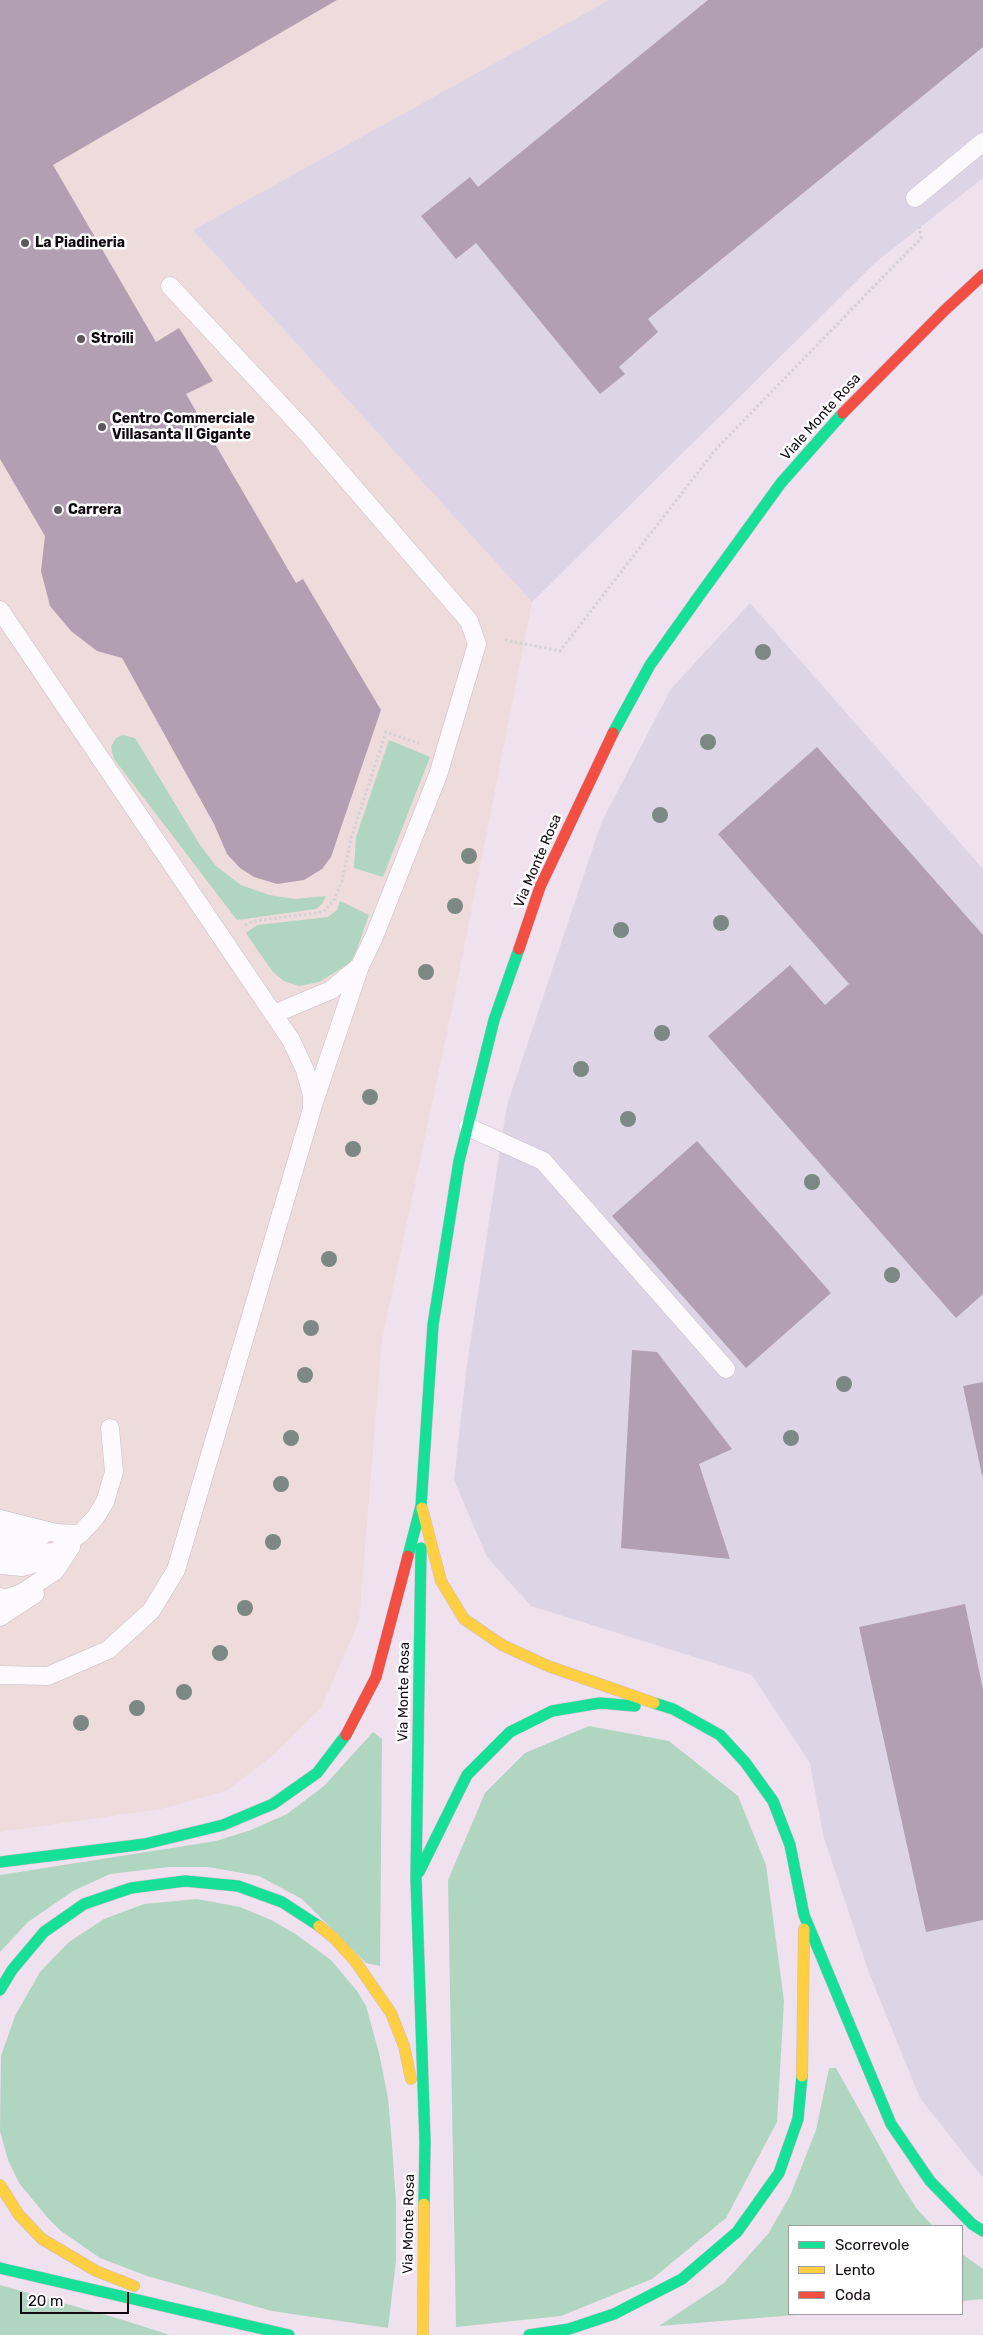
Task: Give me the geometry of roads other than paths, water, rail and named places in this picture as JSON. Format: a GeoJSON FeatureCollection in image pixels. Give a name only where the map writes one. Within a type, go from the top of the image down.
{"type":"FeatureCollection","features":[{"type":"Feature","properties":{"kind":"main road","name":"Viale Monte Rosa"},"geometry":{"type":"LineString","coordinates":[[699,596],[781,483],[836,420],[944,311],[983,275]]}},
{"type":"Feature","properties":{"kind":"main road","name":"Via Monte Rosa"},"geometry":{"type":"LineString","coordinates":[[423,2335],[426,2141],[416,1878],[422,1506],[433,1325],[459,1161],[494,1020],[540,887],[600,756],[650,665],[699,596]]}},
{"type":"Feature","properties":{"kind":"main road"},"geometry":{"type":"LineString","coordinates":[[422,1506],[440,1581],[464,1619],[502,1645],[548,1666],[673,1709],[720,1735],[745,1762],[773,1801],[790,1845],[804,1915],[891,2124],[930,2181],[972,2224],[983,2231]]}},
{"type":"Feature","properties":{"kind":"main road"},"geometry":{"type":"LineString","coordinates":[[0,1862],[145,1844],[223,1825],[273,1804],[317,1773],[349,1731],[376,1677],[422,1506]]}},
{"type":"Feature","properties":{"kind":"main road"},"geometry":{"type":"LineString","coordinates":[[416,1878],[467,1775],[510,1732],[552,1711],[600,1703],[673,1709]]}},
{"type":"Feature","properties":{"kind":"main road"},"geometry":{"type":"LineString","coordinates":[[0,1990],[12,1970],[44,1932],[84,1904],[131,1888],[185,1881],[238,1886],[282,1902],[312,1920],[334,1938],[374,1986],[391,2013],[404,2046],[426,2141]]}},
{"type":"Feature","properties":{"kind":"main road"},"geometry":{"type":"LineString","coordinates":[[529,2335],[569,2329],[614,2314],[682,2279],[737,2232],[778,2173],[798,2119],[804,2060],[804,1915]]}},
{"type":"Feature","properties":{"kind":"main road"},"geometry":{"type":"LineString","coordinates":[[0,2185],[29,2228],[57,2249],[96,2271],[233,2324]]}},
{"type":"Feature","properties":{"kind":"main road"},"geometry":{"type":"LineString","coordinates":[[0,2268],[233,2324],[289,2335]]}},
{"type":"Feature","properties":{"kind":"lane"},"geometry":{"type":"LineString","coordinates":[[915,198],[983,142]]}},
{"type":"Feature","properties":{"kind":"lane"},"geometry":{"type":"LineString","coordinates":[[0,1675],[48,1676],[108,1650],[151,1612],[176,1570],[312,1109],[360,966],[374,937],[438,775],[477,644],[469,621],[305,431],[170,286]]}},
{"type":"Feature","properties":{"kind":"lane"},"geometry":{"type":"LineString","coordinates":[[0,610],[291,1040],[305,1070],[312,1095],[312,1109]]}},
{"type":"Feature","properties":{"kind":"lane"},"geometry":{"type":"LineString","coordinates":[[274,1014],[331,990],[360,966]]}},
{"type":"Feature","properties":{"kind":"lane"},"geometry":{"type":"LineString","coordinates":[[468,1127],[542,1161],[726,1369]]}},
{"type":"Feature","properties":{"kind":"lane"},"geometry":{"type":"LineString","coordinates":[[0,1617],[35,1595],[105,1502],[114,1472],[110,1428]]}},
{"type":"Feature","properties":{"kind":"lane"},"geometry":{"type":"LineString","coordinates":[[0,1519],[56,1534]]}},
{"type":"Feature","properties":{"kind":"lane"},"geometry":{"type":"LineString","coordinates":[[0,1533],[24,1538],[56,1534],[80,1534]]}},
{"type":"Feature","properties":{"kind":"lane"},"geometry":{"type":"LineString","coordinates":[[0,1565],[22,1567],[43,1561],[80,1534]]}},
{"type":"Feature","properties":{"kind":"lane"},"geometry":{"type":"LineString","coordinates":[[0,1547],[36,1553],[57,1552]]}},
{"type":"Feature","properties":{"kind":"lane"},"geometry":{"type":"LineString","coordinates":[[0,1598],[22,1593],[54,1571]]}},
{"type":"Feature","properties":{"kind":"place","name":"La Piadineria"},"geometry":{"type":"Point","coordinates":[25,243]}},
{"type":"Feature","properties":{"kind":"place","name":"Stroili"},"geometry":{"type":"Point","coordinates":[81,339]}},
{"type":"Feature","properties":{"kind":"place","name":"Centro Commerciale Villasanta Il Gigante"},"geometry":{"type":"Point","coordinates":[102,427]}},
{"type":"Feature","properties":{"kind":"place","name":"Carrera"},"geometry":{"type":"Point","coordinates":[58,510]}}]}
